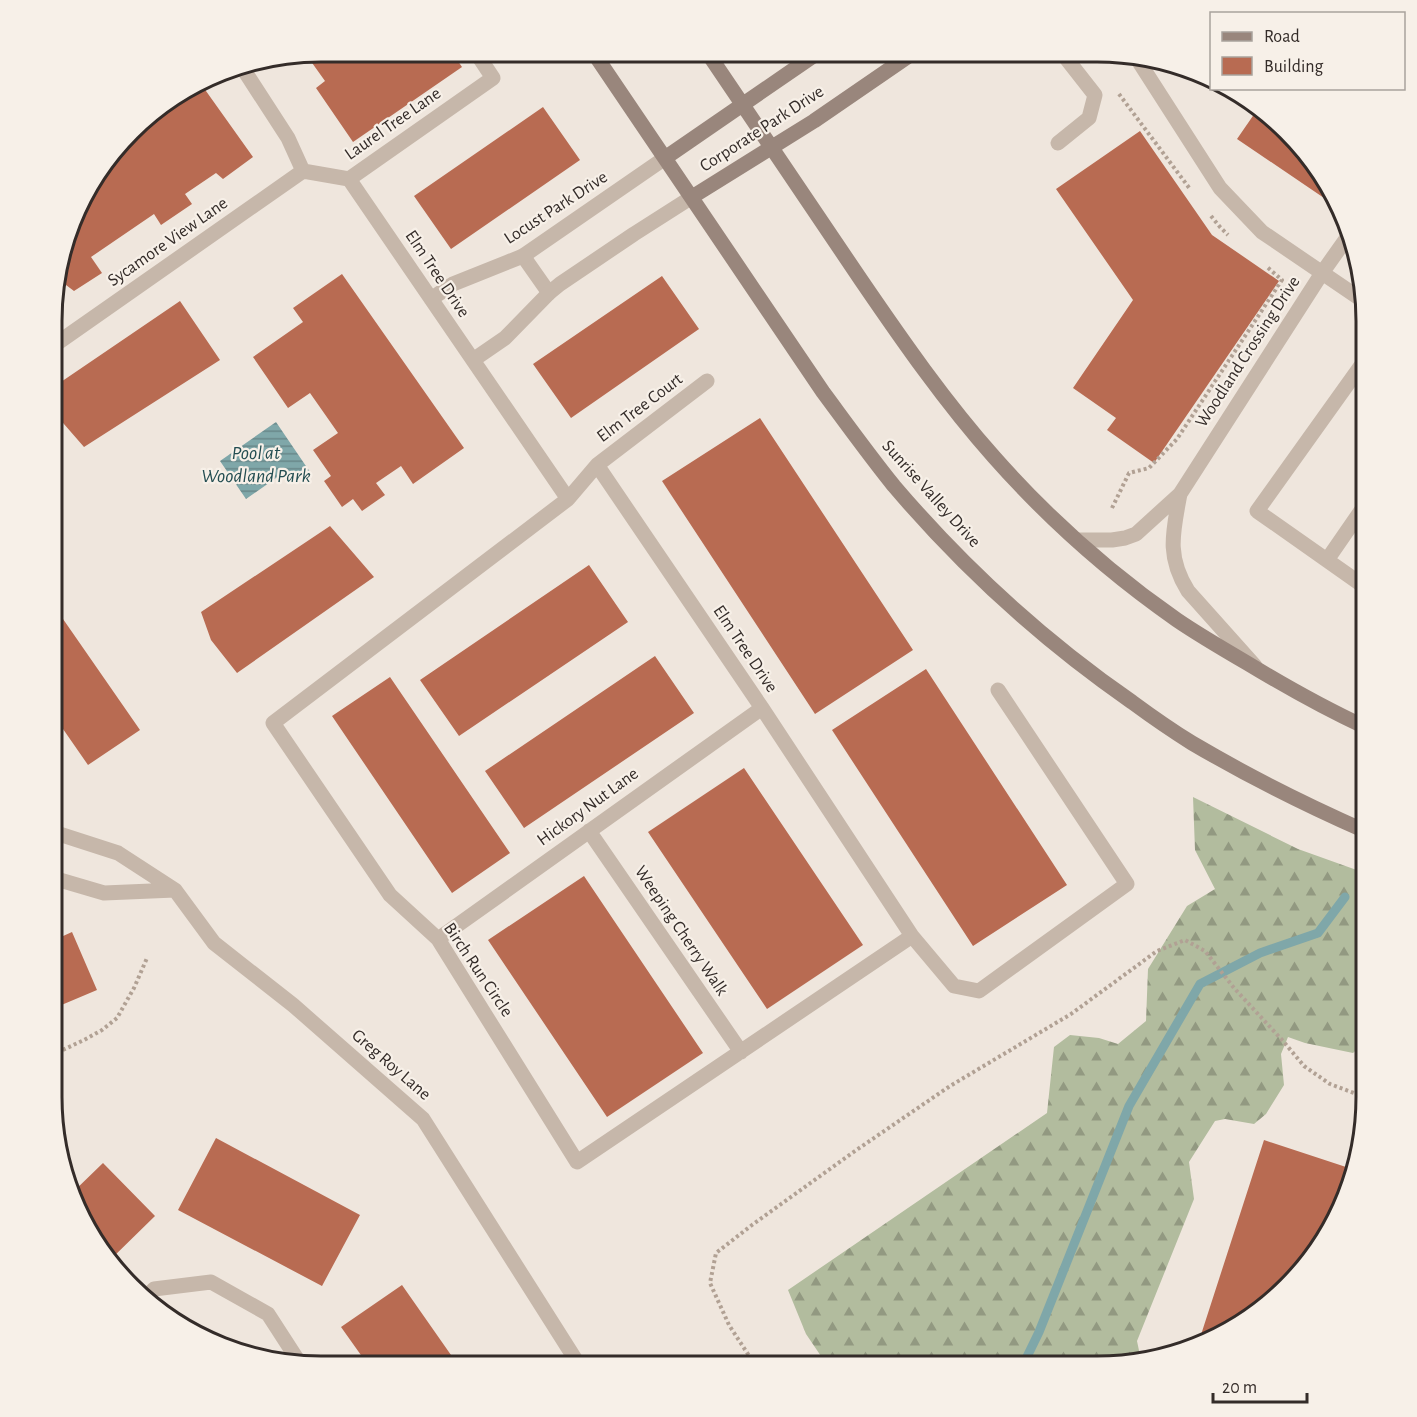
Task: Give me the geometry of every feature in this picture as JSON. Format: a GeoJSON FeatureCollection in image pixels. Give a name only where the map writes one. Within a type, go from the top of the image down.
{"type":"FeatureCollection","features":[{"type":"Feature","properties":{"kind":"main road","name":"Sunrise Valley Drive"},"geometry":{"type":"LineString","coordinates":[[600,62],[858,440],[932,528],[974,571],[1057,646],[1107,685],[1191,742],[1280,791],[1356,827]]}},
{"type":"Feature","properties":{"kind":"main road"},"geometry":{"type":"LineString","coordinates":[[714,62],[898,334],[955,410],[1000,464],[1077,540],[1146,597],[1178,620],[1259,670],[1356,722]]}},
{"type":"Feature","properties":{"kind":"main road","name":"Corporate Park Drive"},"geometry":{"type":"LineString","coordinates":[[665,158],[804,62]]}},
{"type":"Feature","properties":{"kind":"main road","name":"Corporate Park Drive"},"geometry":{"type":"LineString","coordinates":[[692,197],[814,121],[900,62]]}},
{"type":"Feature","properties":{"kind":"street","name":"Laurel Tree Lane"},"geometry":{"type":"LineString","coordinates":[[349,179],[493,78],[482,62]]}},
{"type":"Feature","properties":{"kind":"street"},"geometry":{"type":"LineString","coordinates":[[1058,143],[1089,118],[1095,95],[1069,62]]}},
{"type":"Feature","properties":{"kind":"street"},"geometry":{"type":"LineString","coordinates":[[1141,65],[1221,188],[1262,232],[1354,295]]}},
{"type":"Feature","properties":{"kind":"street"},"geometry":{"type":"LineString","coordinates":[[245,72],[288,138],[303,171],[349,179]]}},
{"type":"Feature","properties":{"kind":"street","name":"Locust Park Drive"},"geometry":{"type":"LineString","coordinates":[[431,299],[453,284],[523,256],[665,158]]}},
{"type":"Feature","properties":{"kind":"street","name":"Sycamore View Lane"},"geometry":{"type":"LineString","coordinates":[[62,340],[303,171]]}},
{"type":"Feature","properties":{"kind":"street","name":"Elm Tree Drive"},"geometry":{"type":"LineString","coordinates":[[349,179],[568,499]]}},
{"type":"Feature","properties":{"kind":"street"},"geometry":{"type":"LineString","coordinates":[[473,360],[505,338],[560,284],[692,197]]}},
{"type":"Feature","properties":{"kind":"street","name":"Woodland Crossing Drive"},"geometry":{"type":"LineString","coordinates":[[1077,540],[1113,540],[1136,534],[1180,494],[1344,242]]}},
{"type":"Feature","properties":{"kind":"street"},"geometry":{"type":"LineString","coordinates":[[523,256],[549,293]]}},
{"type":"Feature","properties":{"kind":"street"},"geometry":{"type":"LineString","coordinates":[[1356,373],[1257,511],[1356,581]]}},
{"type":"Feature","properties":{"kind":"street","name":"Elm Tree Court"},"geometry":{"type":"LineString","coordinates":[[597,465],[707,381]]}},
{"type":"Feature","properties":{"kind":"street"},"geometry":{"type":"LineString","coordinates":[[568,499],[597,465]]}},
{"type":"Feature","properties":{"kind":"street","name":"Elm Tree Drive"},"geometry":{"type":"LineString","coordinates":[[597,465],[762,708],[912,936],[954,986],[979,991],[1127,884],[998,690]]}},
{"type":"Feature","properties":{"kind":"street","name":"Woodland Crossing Drive"},"geometry":{"type":"LineString","coordinates":[[1180,494],[1172,541],[1181,579],[1188,591],[1259,670]]}},
{"type":"Feature","properties":{"kind":"street","name":"Birch Run Circle"},"geometry":{"type":"LineString","coordinates":[[568,499],[273,723],[390,895],[438,939],[578,1162],[912,936]]}},
{"type":"Feature","properties":{"kind":"street"},"geometry":{"type":"LineString","coordinates":[[1327,560],[1356,518]]}},
{"type":"Feature","properties":{"kind":"street","name":"Hickory Nut Lane"},"geometry":{"type":"LineString","coordinates":[[438,939],[762,708]]}},
{"type":"Feature","properties":{"kind":"street","name":"Weeping Cherry Walk"},"geometry":{"type":"LineString","coordinates":[[589,831],[741,1052]]}},
{"type":"Feature","properties":{"kind":"street","name":"Greg Roy Lane"},"geometry":{"type":"LineString","coordinates":[[62,835],[118,853],[174,890],[214,943],[293,1005],[423,1119],[573,1356]]}},
{"type":"Feature","properties":{"kind":"street"},"geometry":{"type":"LineString","coordinates":[[62,881],[104,893],[174,890]]}},
{"type":"Feature","properties":{"kind":"street"},"geometry":{"type":"LineString","coordinates":[[151,1292],[154,1289],[212,1282],[268,1314],[294,1354]]}},
{"type":"Feature","properties":{"kind":"path"},"geometry":{"type":"LineString","coordinates":[[1119,92],[1131,112],[1194,194]]}},
{"type":"Feature","properties":{"kind":"path"},"geometry":{"type":"LineString","coordinates":[[1207,211],[1229,235]]}},
{"type":"Feature","properties":{"kind":"path"},"geometry":{"type":"LineString","coordinates":[[1112,508],[1129,473],[1149,468],[1177,439],[1282,280],[1264,265]]}},
{"type":"Feature","properties":{"kind":"path"},"geometry":{"type":"LineString","coordinates":[[749,1356],[729,1325],[710,1283],[716,1253],[855,1151],[950,1086],[1071,1014],[1157,951],[1185,940],[1205,951],[1234,988],[1304,1066],[1330,1084],[1354,1093]]}},
{"type":"Feature","properties":{"kind":"path"},"geometry":{"type":"LineString","coordinates":[[62,1050],[102,1030],[117,1018],[147,958]]}},
{"type":"Feature","properties":{"kind":"green space"},"geometry":{"type":"Polygon","coordinates":[[[1193,797],[1298,849],[1356,870],[1356,1050],[1353,1053],[1288,1037],[1281,1054],[1284,1085],[1266,1114],[1254,1124],[1225,1119],[1215,1121],[1189,1162],[1194,1199],[1137,1341],[1139,1352],[1097,1356],[821,1356],[806,1334],[788,1290],[1047,1113],[1054,1047],[1070,1035],[1099,1038],[1118,1044],[1146,1021],[1148,969],[1187,906],[1215,889],[1195,850],[1193,797]]]}},
{"type":"Feature","properties":{"kind":"water","name":"Pool at Woodland Park"},"geometry":{"type":"Polygon","coordinates":[[[276,422],[310,472],[294,483],[286,471],[246,499],[220,461],[276,422]]]}},
{"type":"Feature","properties":{"kind":"building"},"geometry":{"type":"Polygon","coordinates":[[[311,62],[459,62],[462,67],[353,142],[316,88],[325,81],[311,62]]]}},
{"type":"Feature","properties":{"kind":"building"},"geometry":{"type":"Polygon","coordinates":[[[204,89],[253,157],[223,179],[216,173],[185,194],[192,204],[161,225],[154,214],[91,257],[102,273],[74,291],[64,284],[70,253],[81,221],[105,177],[137,137],[177,105],[204,89]]]}},
{"type":"Feature","properties":{"kind":"building"},"geometry":{"type":"Polygon","coordinates":[[[543,107],[580,160],[451,249],[414,196],[543,107]]]}},
{"type":"Feature","properties":{"kind":"building"},"geometry":{"type":"Polygon","coordinates":[[[1254,115],[1280,137],[1302,163],[1325,199],[1237,139],[1254,115]]]}},
{"type":"Feature","properties":{"kind":"building"},"geometry":{"type":"Polygon","coordinates":[[[1140,131],[1212,235],[1279,281],[1154,463],[1107,430],[1116,418],[1073,388],[1133,300],[1056,189],[1140,131]]]}},
{"type":"Feature","properties":{"kind":"building"},"geometry":{"type":"Polygon","coordinates":[[[342,274],[464,448],[413,484],[401,466],[376,483],[385,495],[362,511],[353,499],[342,507],[324,481],[331,476],[313,450],[338,433],[310,393],[288,408],[253,357],[303,322],[293,308],[342,274]]]}},
{"type":"Feature","properties":{"kind":"building"},"geometry":{"type":"Polygon","coordinates":[[[662,276],[699,329],[571,418],[533,364],[662,276]]]}},
{"type":"Feature","properties":{"kind":"building"},"geometry":{"type":"Polygon","coordinates":[[[180,301],[220,360],[84,447],[62,422],[62,381],[180,301]]]}},
{"type":"Feature","properties":{"kind":"building"},"geometry":{"type":"Polygon","coordinates":[[[760,418],[913,650],[815,714],[662,481],[760,418]]]}},
{"type":"Feature","properties":{"kind":"building"},"geometry":{"type":"Polygon","coordinates":[[[330,526],[374,577],[237,673],[211,640],[201,612],[330,526]]]}},
{"type":"Feature","properties":{"kind":"building"},"geometry":{"type":"Polygon","coordinates":[[[589,565],[628,622],[459,736],[420,680],[589,565]]]}},
{"type":"Feature","properties":{"kind":"building"},"geometry":{"type":"Polygon","coordinates":[[[62,618],[140,730],[88,765],[62,728],[62,618]]]}},
{"type":"Feature","properties":{"kind":"building"},"geometry":{"type":"Polygon","coordinates":[[[655,656],[694,713],[524,828],[485,771],[655,656]]]}},
{"type":"Feature","properties":{"kind":"building"},"geometry":{"type":"Polygon","coordinates":[[[926,669],[1067,885],[973,946],[832,730],[926,669]]]}},
{"type":"Feature","properties":{"kind":"building"},"geometry":{"type":"Polygon","coordinates":[[[390,677],[510,853],[452,893],[332,716],[390,677]]]}},
{"type":"Feature","properties":{"kind":"building"},"geometry":{"type":"Polygon","coordinates":[[[744,768],[863,945],[767,1009],[648,832],[744,768]]]}},
{"type":"Feature","properties":{"kind":"building"},"geometry":{"type":"Polygon","coordinates":[[[584,876],[703,1053],[607,1117],[488,940],[584,876]]]}},
{"type":"Feature","properties":{"kind":"building"},"geometry":{"type":"Polygon","coordinates":[[[72,932],[97,990],[62,1005],[62,936],[72,932]]]}},
{"type":"Feature","properties":{"kind":"building"},"geometry":{"type":"Polygon","coordinates":[[[216,1138],[360,1215],[322,1286],[178,1210],[216,1138]]]}},
{"type":"Feature","properties":{"kind":"building"},"geometry":{"type":"Polygon","coordinates":[[[1264,1140],[1346,1167],[1336,1196],[1321,1226],[1280,1280],[1240,1312],[1201,1333],[1264,1140]]]}},
{"type":"Feature","properties":{"kind":"building"},"geometry":{"type":"Polygon","coordinates":[[[103,1163],[155,1216],[116,1255],[96,1226],[78,1187],[103,1163]]]}},
{"type":"Feature","properties":{"kind":"building"},"geometry":{"type":"Polygon","coordinates":[[[402,1285],[452,1356],[362,1356],[341,1327],[402,1285]]]}},
{"type":"Feature","properties":{"kind":"waterway"},"geometry":{"type":"LineString","coordinates":[[1027,1356],[1129,1106],[1200,984],[1260,953],[1318,933],[1345,897]]}}]}
